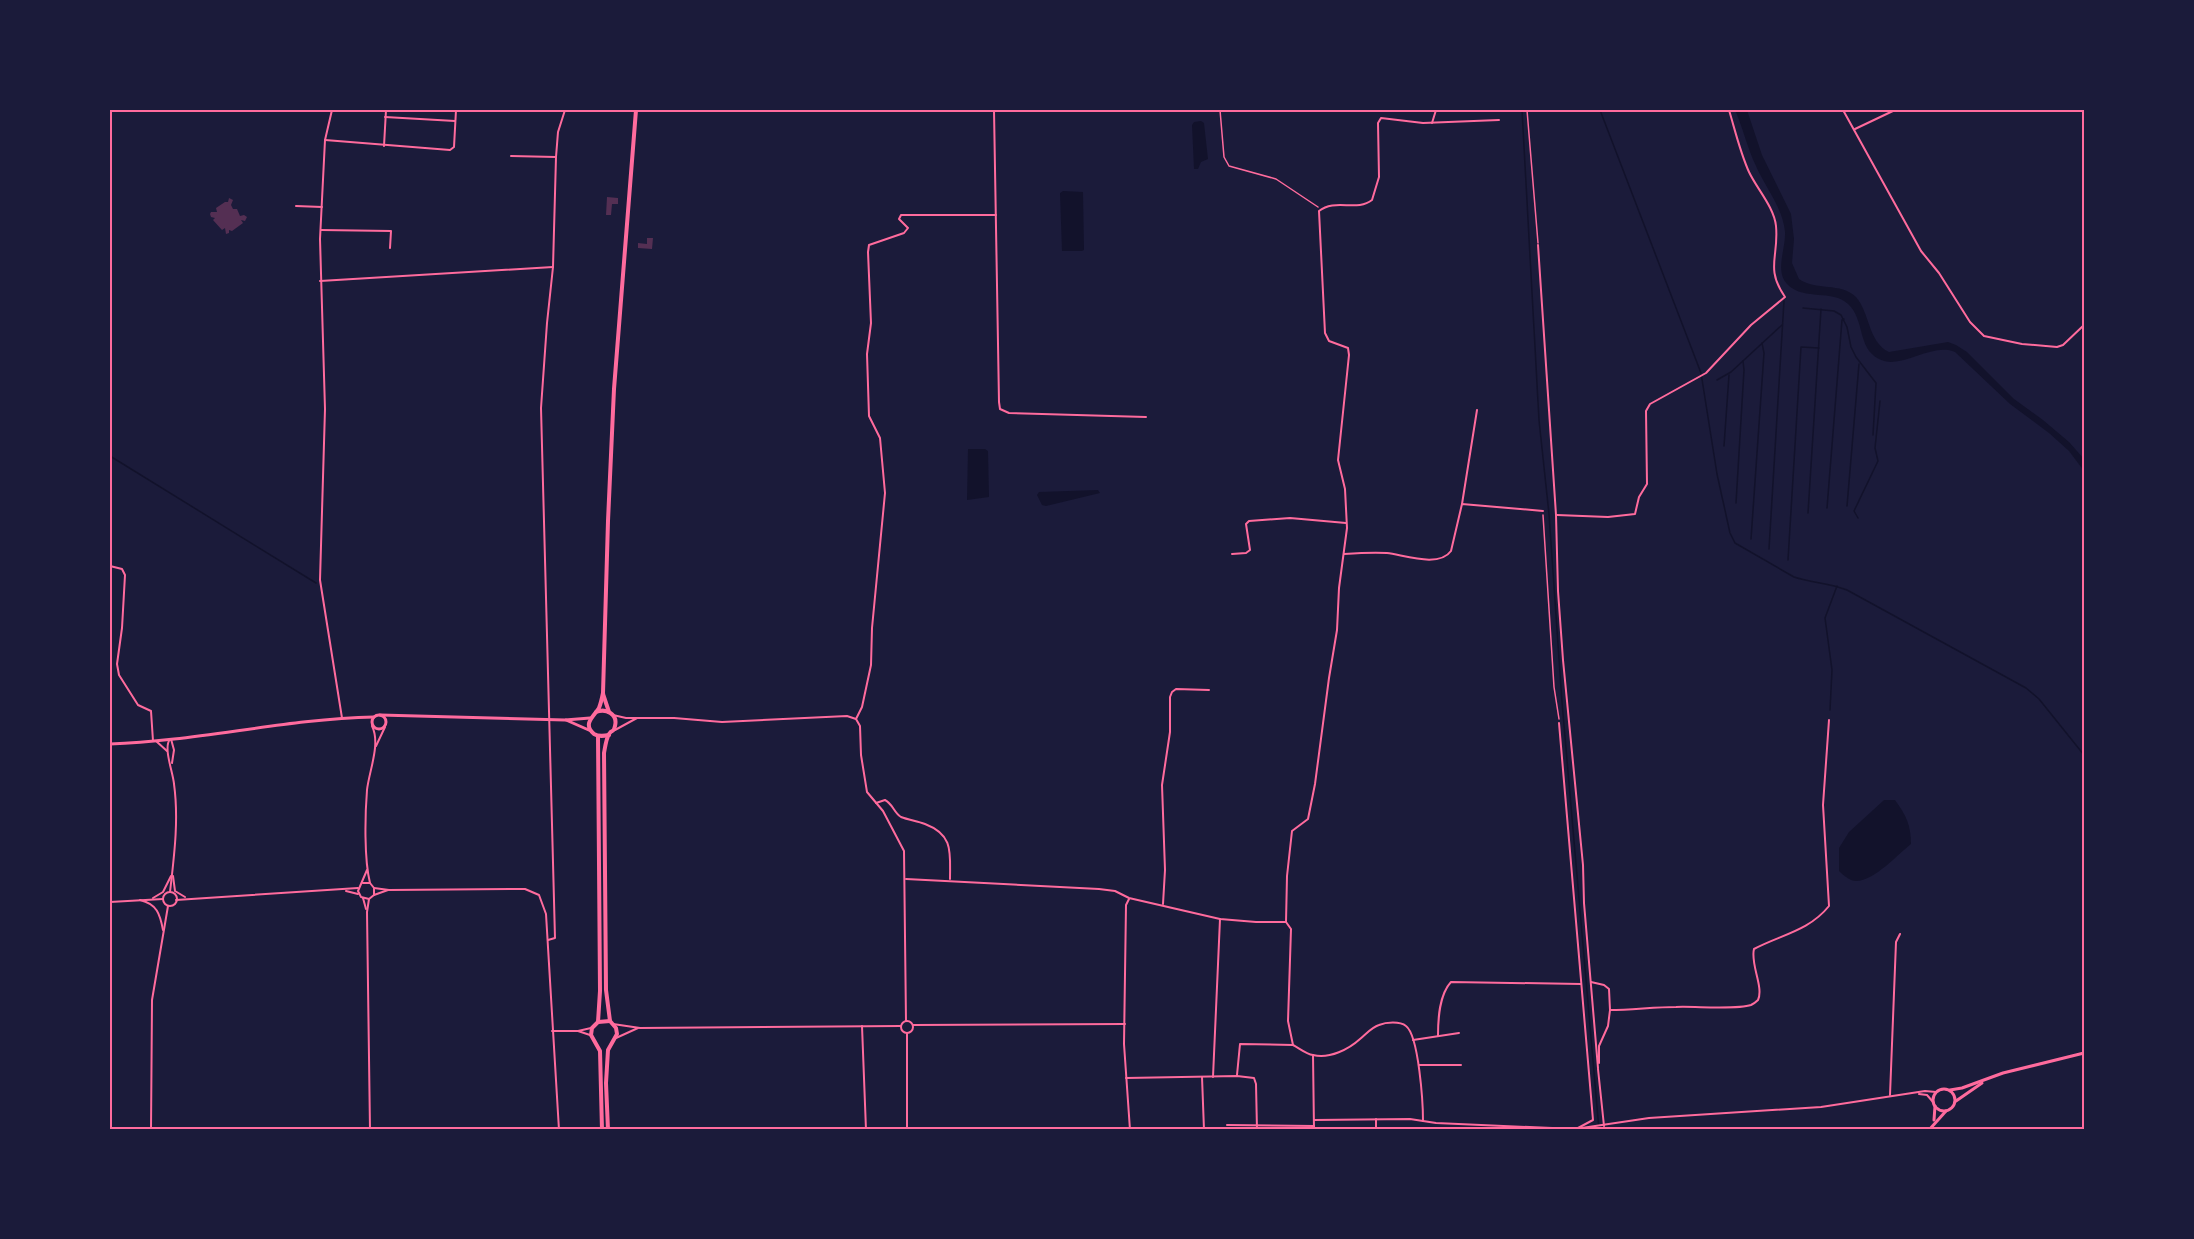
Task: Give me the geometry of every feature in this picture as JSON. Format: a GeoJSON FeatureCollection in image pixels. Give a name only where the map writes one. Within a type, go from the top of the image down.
{"type":"FeatureCollection","features":[{"type":"Feature","properties":{"kind":"main road"},"geometry":{"type":"LineString","coordinates":[[612,1043],[599,1045],[591,1035],[592,1028],[598,1022],[600,982],[597,736],[589,725],[590,718],[596,712],[603,693],[614,389],[636,110]]}},
{"type":"Feature","properties":{"kind":"main road"},"geometry":{"type":"LineString","coordinates":[[603,693],[615,723],[604,753],[606,990],[612,1023],[617,1030],[616,1038],[608,1050],[606,1083],[608,1130]]}},
{"type":"Feature","properties":{"kind":"main road"},"geometry":{"type":"LineString","coordinates":[[596,712],[603,710],[611,713]]}},
{"type":"Feature","properties":{"kind":"main road"},"geometry":{"type":"LineString","coordinates":[[597,736],[609,735]]}},
{"type":"Feature","properties":{"kind":"main road"},"geometry":{"type":"LineString","coordinates":[[598,1022],[612,1023]]}},
{"type":"Feature","properties":{"kind":"main road"},"geometry":{"type":"LineString","coordinates":[[599,1045],[602,1130]]}},
{"type":"Feature","properties":{"kind":"street"},"geometry":{"type":"LineString","coordinates":[[332,110],[325,140],[321,230],[320,281],[324,409],[320,580],[342,718]]}},
{"type":"Feature","properties":{"kind":"street"},"geometry":{"type":"LineString","coordinates":[[384,146],[386,110]]}},
{"type":"Feature","properties":{"kind":"street"},"geometry":{"type":"LineString","coordinates":[[325,140],[448,151],[453,149],[456,110]]}},
{"type":"Feature","properties":{"kind":"street"},"geometry":{"type":"LineString","coordinates":[[548,939],[555,938],[541,437],[547,323],[553,267],[556,157],[558,132],[565,110]]}},
{"type":"Feature","properties":{"kind":"street"},"geometry":{"type":"LineString","coordinates":[[994,110],[1000,409],[1009,413],[1146,417]]}},
{"type":"Feature","properties":{"kind":"street"},"geometry":{"type":"LineString","coordinates":[[1432,123],[1436,110]]}},
{"type":"Feature","properties":{"kind":"street"},"geometry":{"type":"LineString","coordinates":[[1557,516],[1608,517],[1635,514],[1639,497],[1647,484],[1646,411],[1650,404],[1706,373],[1751,325],[1785,297],[1774,280],[1772,269],[1777,239],[1776,222],[1748,169],[1729,110]]}},
{"type":"Feature","properties":{"kind":"street"},"geometry":{"type":"LineString","coordinates":[[1843,110],[1921,251],[1940,273],[1970,322],[1984,336],[2022,344],[2057,347],[2063,345],[2085,325]]}},
{"type":"Feature","properties":{"kind":"street"},"geometry":{"type":"LineString","coordinates":[[1855,129],[1895,110]]}},
{"type":"Feature","properties":{"kind":"street"},"geometry":{"type":"LineString","coordinates":[[385,117],[455,121]]}},
{"type":"Feature","properties":{"kind":"street"},"geometry":{"type":"LineString","coordinates":[[1293,1045],[1288,1021],[1291,933],[1290,926],[1286,922],[1287,876],[1292,831],[1308,819],[1315,784],[1338,622],[1347,523],[1345,489],[1338,460],[1349,355],[1348,348],[1329,341],[1325,333],[1318,214],[1321,209],[1329,205],[1364,205],[1372,200],[1379,177],[1378,123],[1381,118],[1432,123],[1500,120]]}},
{"type":"Feature","properties":{"kind":"street"},"geometry":{"type":"LineString","coordinates":[[510,156],[556,157]]}},
{"type":"Feature","properties":{"kind":"street"},"geometry":{"type":"LineString","coordinates":[[296,206],[322,207]]}},
{"type":"Feature","properties":{"kind":"street"},"geometry":{"type":"LineString","coordinates":[[856,719],[862,707],[871,665],[872,628],[885,493],[880,438],[869,416],[867,354],[871,323],[869,245],[904,233],[908,228],[899,219],[901,215],[996,215]]}},
{"type":"Feature","properties":{"kind":"street"},"geometry":{"type":"LineString","coordinates":[[321,230],[391,231],[390,248]]}},
{"type":"Feature","properties":{"kind":"street"},"geometry":{"type":"LineString","coordinates":[[1538,245],[1557,516],[1558,591],[1563,660],[1582,865],[1599,1092],[1604,1126]]}},
{"type":"Feature","properties":{"kind":"street"},"geometry":{"type":"LineString","coordinates":[[320,281],[553,267]]}},
{"type":"Feature","properties":{"kind":"street"},"geometry":{"type":"LineString","coordinates":[[1344,554],[1444,558],[1452,551],[1477,410]]}},
{"type":"Feature","properties":{"kind":"street"},"geometry":{"type":"LineString","coordinates":[[1462,504],[1543,511]]}},
{"type":"Feature","properties":{"kind":"street"},"geometry":{"type":"LineString","coordinates":[[1232,554],[1246,553],[1250,550],[1246,525],[1249,521],[1301,518],[1347,523]]}},
{"type":"Feature","properties":{"kind":"street"},"geometry":{"type":"LineString","coordinates":[[110,566],[122,569],[125,574],[117,664],[119,675],[138,705],[151,711],[155,741],[168,752]]}},
{"type":"Feature","properties":{"kind":"street"},"geometry":{"type":"LineString","coordinates":[[1163,904],[1165,870],[1162,785],[1170,732],[1170,697],[1176,689],[1209,690]]}},
{"type":"Feature","properties":{"kind":"street"},"geometry":{"type":"LineString","coordinates":[[611,713],[626,718],[722,722],[847,716],[856,719],[860,726],[865,786],[870,797],[892,826],[904,851],[906,879],[906,1021],[901,1026],[640,1028],[612,1023]]}},
{"type":"Feature","properties":{"kind":"street"},"geometry":{"type":"LineString","coordinates":[[110,744],[155,741],[380,715],[565,720],[590,718]]}},
{"type":"Feature","properties":{"kind":"street"},"geometry":{"type":"LineString","coordinates":[[375,748],[382,737],[385,726],[385,719],[380,715]]}},
{"type":"Feature","properties":{"kind":"street"},"geometry":{"type":"LineString","coordinates":[[361,718],[378,730],[401,716]]}},
{"type":"Feature","properties":{"kind":"street"},"geometry":{"type":"LineString","coordinates":[[374,717],[372,725],[375,748],[367,794],[367,870],[370,883],[374,888],[374,895]]}},
{"type":"Feature","properties":{"kind":"street"},"geometry":{"type":"LineString","coordinates":[[613,731],[639,717]]}},
{"type":"Feature","properties":{"kind":"street"},"geometry":{"type":"LineString","coordinates":[[565,720],[592,731]]}},
{"type":"Feature","properties":{"kind":"street"},"geometry":{"type":"LineString","coordinates":[[1610,1010],[1752,1005],[1757,1000],[1759,992],[1754,949],[1802,929],[1829,906],[1823,805],[1829,720]]}},
{"type":"Feature","properties":{"kind":"street"},"geometry":{"type":"LineString","coordinates":[[1559,723],[1593,1120],[1575,1129]]}},
{"type":"Feature","properties":{"kind":"street"},"geometry":{"type":"LineString","coordinates":[[171,766],[179,738]]}},
{"type":"Feature","properties":{"kind":"street"},"geometry":{"type":"LineString","coordinates":[[170,739],[174,750]]}},
{"type":"Feature","properties":{"kind":"street"},"geometry":{"type":"LineString","coordinates":[[170,739],[167,745],[176,827],[170,892]]}},
{"type":"Feature","properties":{"kind":"street"},"geometry":{"type":"LineString","coordinates":[[876,803],[885,800],[898,815],[927,824],[941,832],[950,850],[950,880]]}},
{"type":"Feature","properties":{"kind":"street"},"geometry":{"type":"LineString","coordinates":[[176,900],[358,888],[363,883],[367,870]]}},
{"type":"Feature","properties":{"kind":"street"},"geometry":{"type":"LineString","coordinates":[[172,873],[175,891],[179,895],[190,898]]}},
{"type":"Feature","properties":{"kind":"street"},"geometry":{"type":"LineString","coordinates":[[152,899],[163,892],[172,873]]}},
{"type":"Feature","properties":{"kind":"street"},"geometry":{"type":"LineString","coordinates":[[906,879],[1099,889],[1220,919],[1286,922]]}},
{"type":"Feature","properties":{"kind":"street"},"geometry":{"type":"LineString","coordinates":[[363,883],[370,883]]}},
{"type":"Feature","properties":{"kind":"street"},"geometry":{"type":"LineString","coordinates":[[358,888],[359,895]]}},
{"type":"Feature","properties":{"kind":"street"},"geometry":{"type":"LineString","coordinates":[[374,888],[389,890],[515,888],[525,889],[539,895],[546,914],[559,1130]]}},
{"type":"Feature","properties":{"kind":"street"},"geometry":{"type":"LineString","coordinates":[[343,890],[369,898],[389,890]]}},
{"type":"Feature","properties":{"kind":"street"},"geometry":{"type":"LineString","coordinates":[[163,899],[166,893],[170,892]]}},
{"type":"Feature","properties":{"kind":"street"},"geometry":{"type":"LineString","coordinates":[[168,906],[174,905],[176,900],[174,894],[170,892]]}},
{"type":"Feature","properties":{"kind":"street"},"geometry":{"type":"LineString","coordinates":[[363,898],[367,912]]}},
{"type":"Feature","properties":{"kind":"street"},"geometry":{"type":"LineString","coordinates":[[369,898],[367,912],[370,1130]]}},
{"type":"Feature","properties":{"kind":"street"},"geometry":{"type":"LineString","coordinates":[[1129,898],[1126,905],[1125,1024],[1130,1130]]}},
{"type":"Feature","properties":{"kind":"street"},"geometry":{"type":"LineString","coordinates":[[137,899],[148,902],[159,912],[164,933]]}},
{"type":"Feature","properties":{"kind":"street"},"geometry":{"type":"LineString","coordinates":[[110,902],[163,899]]}},
{"type":"Feature","properties":{"kind":"street"},"geometry":{"type":"LineString","coordinates":[[163,899],[168,906]]}},
{"type":"Feature","properties":{"kind":"street"},"geometry":{"type":"LineString","coordinates":[[151,1130],[152,1000],[168,906]]}},
{"type":"Feature","properties":{"kind":"street"},"geometry":{"type":"LineString","coordinates":[[1213,1077],[1220,919]]}},
{"type":"Feature","properties":{"kind":"street"},"geometry":{"type":"LineString","coordinates":[[1890,1096],[1896,942],[1900,934]]}},
{"type":"Feature","properties":{"kind":"street"},"geometry":{"type":"LineString","coordinates":[[1438,1036],[1440,1010],[1447,987],[1451,982],[1581,984]]}},
{"type":"Feature","properties":{"kind":"street"},"geometry":{"type":"LineString","coordinates":[[1590,982],[1608,987],[1610,1010],[1608,1026],[1599,1046],[1598,1068]]}},
{"type":"Feature","properties":{"kind":"street"},"geometry":{"type":"LineString","coordinates":[[906,1021],[913,1025],[1125,1024]]}},
{"type":"Feature","properties":{"kind":"street"},"geometry":{"type":"LineString","coordinates":[[1237,1076],[1240,1044],[1293,1045],[1313,1055],[1333,1053],[1348,1049],[1375,1026],[1396,1023],[1406,1026],[1413,1040],[1422,1090],[1424,1121]]}},
{"type":"Feature","properties":{"kind":"street"},"geometry":{"type":"LineString","coordinates":[[907,1034],[912,1031],[913,1025]]}},
{"type":"Feature","properties":{"kind":"street"},"geometry":{"type":"LineString","coordinates":[[862,1026],[866,1130]]}},
{"type":"Feature","properties":{"kind":"street"},"geometry":{"type":"LineString","coordinates":[[901,1026],[902,1031],[907,1034]]}},
{"type":"Feature","properties":{"kind":"street"},"geometry":{"type":"LineString","coordinates":[[552,1031],[578,1031],[592,1028]]}},
{"type":"Feature","properties":{"kind":"street"},"geometry":{"type":"LineString","coordinates":[[616,1038],[640,1028]]}},
{"type":"Feature","properties":{"kind":"street"},"geometry":{"type":"LineString","coordinates":[[578,1031],[591,1035]]}},
{"type":"Feature","properties":{"kind":"street"},"geometry":{"type":"LineString","coordinates":[[1413,1040],[1459,1033]]}},
{"type":"Feature","properties":{"kind":"street"},"geometry":{"type":"LineString","coordinates":[[907,1034],[907,1130]]}},
{"type":"Feature","properties":{"kind":"street"},"geometry":{"type":"LineString","coordinates":[[1314,1120],[1410,1119],[1443,1126],[1575,1129],[1649,1118],[1821,1107],[1890,1096],[1936,1092],[1943,1089],[1950,1090],[2003,1073],[2085,1053]]}},
{"type":"Feature","properties":{"kind":"street"},"geometry":{"type":"LineString","coordinates":[[1227,1125],[1257,1124],[1314,1128],[1313,1055]]}},
{"type":"Feature","properties":{"kind":"street"},"geometry":{"type":"LineString","coordinates":[[1418,1065],[1461,1065]]}},
{"type":"Feature","properties":{"kind":"street"},"geometry":{"type":"LineString","coordinates":[[1202,1077],[1204,1130]]}},
{"type":"Feature","properties":{"kind":"street"},"geometry":{"type":"LineString","coordinates":[[1126,1078],[1251,1077],[1256,1081],[1257,1130]]}},
{"type":"Feature","properties":{"kind":"street"},"geometry":{"type":"LineString","coordinates":[[1929,1130],[1934,1122],[1954,1106],[1964,1093],[1988,1079]]}},
{"type":"Feature","properties":{"kind":"street"},"geometry":{"type":"LineString","coordinates":[[1950,1090],[1956,1101]]}},
{"type":"Feature","properties":{"kind":"street"},"geometry":{"type":"LineString","coordinates":[[1934,1122],[1936,1092]]}},
{"type":"Feature","properties":{"kind":"street"},"geometry":{"type":"LineString","coordinates":[[1913,1094],[1927,1095],[1940,1110],[1946,1111]]}},
{"type":"Feature","properties":{"kind":"street"},"geometry":{"type":"LineString","coordinates":[[1376,1119],[1377,1130]]}},
{"type":"Feature","properties":{"kind":"path"},"geometry":{"type":"LineString","coordinates":[[1220,110],[1224,157],[1229,166],[1275,179],[1321,209]]}},
{"type":"Feature","properties":{"kind":"path"},"geometry":{"type":"LineString","coordinates":[[1527,110],[1538,245]]}},
{"type":"Feature","properties":{"kind":"path"},"geometry":{"type":"LineString","coordinates":[[1543,511],[1554,687],[1559,723]]}},
{"type":"Feature","properties":{"kind":"shaded area"},"geometry":{"type":"Polygon","coordinates":[[[1735,110],[1747,110],[1762,155],[1791,214],[1794,239],[1792,263],[1799,279],[1805,283],[1850,292],[1861,304],[1877,341],[1889,352],[1948,342],[1967,352],[2014,399],[2069,442],[2084,459],[2084,471],[2069,451],[2010,404],[1955,352],[1936,351],[1897,362],[1879,359],[1867,348],[1857,317],[1848,304],[1834,297],[1802,293],[1788,285],[1784,280],[1781,267],[1785,239],[1784,223],[1753,159],[1735,110]]]}},
{"type":"Feature","properties":{"kind":"shaded area"},"geometry":{"type":"Polygon","coordinates":[[[1194,122],[1204,123],[1208,159],[1201,162],[1198,169],[1194,169],[1192,125],[1194,122]]]}},
{"type":"Feature","properties":{"kind":"shaded area"},"geometry":{"type":"Polygon","coordinates":[[[1063,191],[1083,192],[1084,250],[1082,251],[1062,251],[1060,193],[1063,191]]]}},
{"type":"Feature","properties":{"kind":"shaded area"},"geometry":{"type":"Polygon","coordinates":[[[968,449],[988,451],[989,497],[967,500],[968,449]]]}},
{"type":"Feature","properties":{"kind":"shaded area"},"geometry":{"type":"Polygon","coordinates":[[[1098,490],[1100,493],[1046,506],[1042,505],[1037,495],[1039,492],[1098,490]]]}},
{"type":"Feature","properties":{"kind":"shaded area"},"geometry":{"type":"Polygon","coordinates":[[[1884,800],[1895,800],[1902,811],[1909,826],[1911,844],[1891,862],[1866,879],[1851,880],[1839,871],[1839,848],[1849,832],[1884,800]]]}},
{"type":"Feature","properties":{"kind":"building"},"geometry":{"type":"Polygon","coordinates":[[[607,197],[618,198],[618,204],[612,204],[611,215],[606,215],[607,197]]]}},
{"type":"Feature","properties":{"kind":"building"},"geometry":{"type":"Polygon","coordinates":[[[229,198],[233,200],[231,205],[233,209],[237,209],[240,216],[247,217],[245,221],[241,220],[243,223],[226,234],[225,228],[222,230],[210,214],[217,212],[216,208],[228,202],[229,198]]]}},
{"type":"Feature","properties":{"kind":"building"},"geometry":{"type":"Polygon","coordinates":[[[647,238],[653,238],[652,249],[638,248],[638,243],[647,244],[647,238]]]}},
{"type":"Feature","properties":{"kind":"waterway"},"geometry":{"type":"LineString","coordinates":[[1522,110],[1539,420],[1549,514],[1562,702],[1599,1130]]}},
{"type":"Feature","properties":{"kind":"waterway"},"geometry":{"type":"LineString","coordinates":[[1600,110],[1701,373],[1717,474],[1730,533],[1735,543],[1794,577],[1847,590],[2026,688],[2039,699],[2084,755]]}},
{"type":"Feature","properties":{"kind":"waterway"},"geometry":{"type":"LineString","coordinates":[[1769,549],[1784,301]]}},
{"type":"Feature","properties":{"kind":"waterway"},"geometry":{"type":"LineString","coordinates":[[1803,308],[1834,311],[1841,315],[1856,357],[1876,383],[1873,435]]}},
{"type":"Feature","properties":{"kind":"waterway"},"geometry":{"type":"LineString","coordinates":[[1808,513],[1821,309]]}},
{"type":"Feature","properties":{"kind":"waterway"},"geometry":{"type":"LineString","coordinates":[[1827,508],[1842,320],[1844,319]]}},
{"type":"Feature","properties":{"kind":"waterway"},"geometry":{"type":"LineString","coordinates":[[1717,380],[1731,372],[1782,325]]}},
{"type":"Feature","properties":{"kind":"waterway"},"geometry":{"type":"LineString","coordinates":[[1751,539],[1764,353],[1762,343]]}},
{"type":"Feature","properties":{"kind":"waterway"},"geometry":{"type":"LineString","coordinates":[[1788,560],[1801,347],[1819,348]]}},
{"type":"Feature","properties":{"kind":"waterway"},"geometry":{"type":"LineString","coordinates":[[1736,503],[1743,361]]}},
{"type":"Feature","properties":{"kind":"waterway"},"geometry":{"type":"LineString","coordinates":[[1847,506],[1859,364]]}},
{"type":"Feature","properties":{"kind":"waterway"},"geometry":{"type":"LineString","coordinates":[[1724,446],[1729,375]]}},
{"type":"Feature","properties":{"kind":"waterway"},"geometry":{"type":"LineString","coordinates":[[1858,518],[1854,511],[1878,461],[1875,448],[1880,401]]}},
{"type":"Feature","properties":{"kind":"waterway"},"geometry":{"type":"LineString","coordinates":[[110,456],[316,583]]}},
{"type":"Feature","properties":{"kind":"waterway"},"geometry":{"type":"LineString","coordinates":[[1830,710],[1832,670],[1825,618],[1837,586]]}}]}
